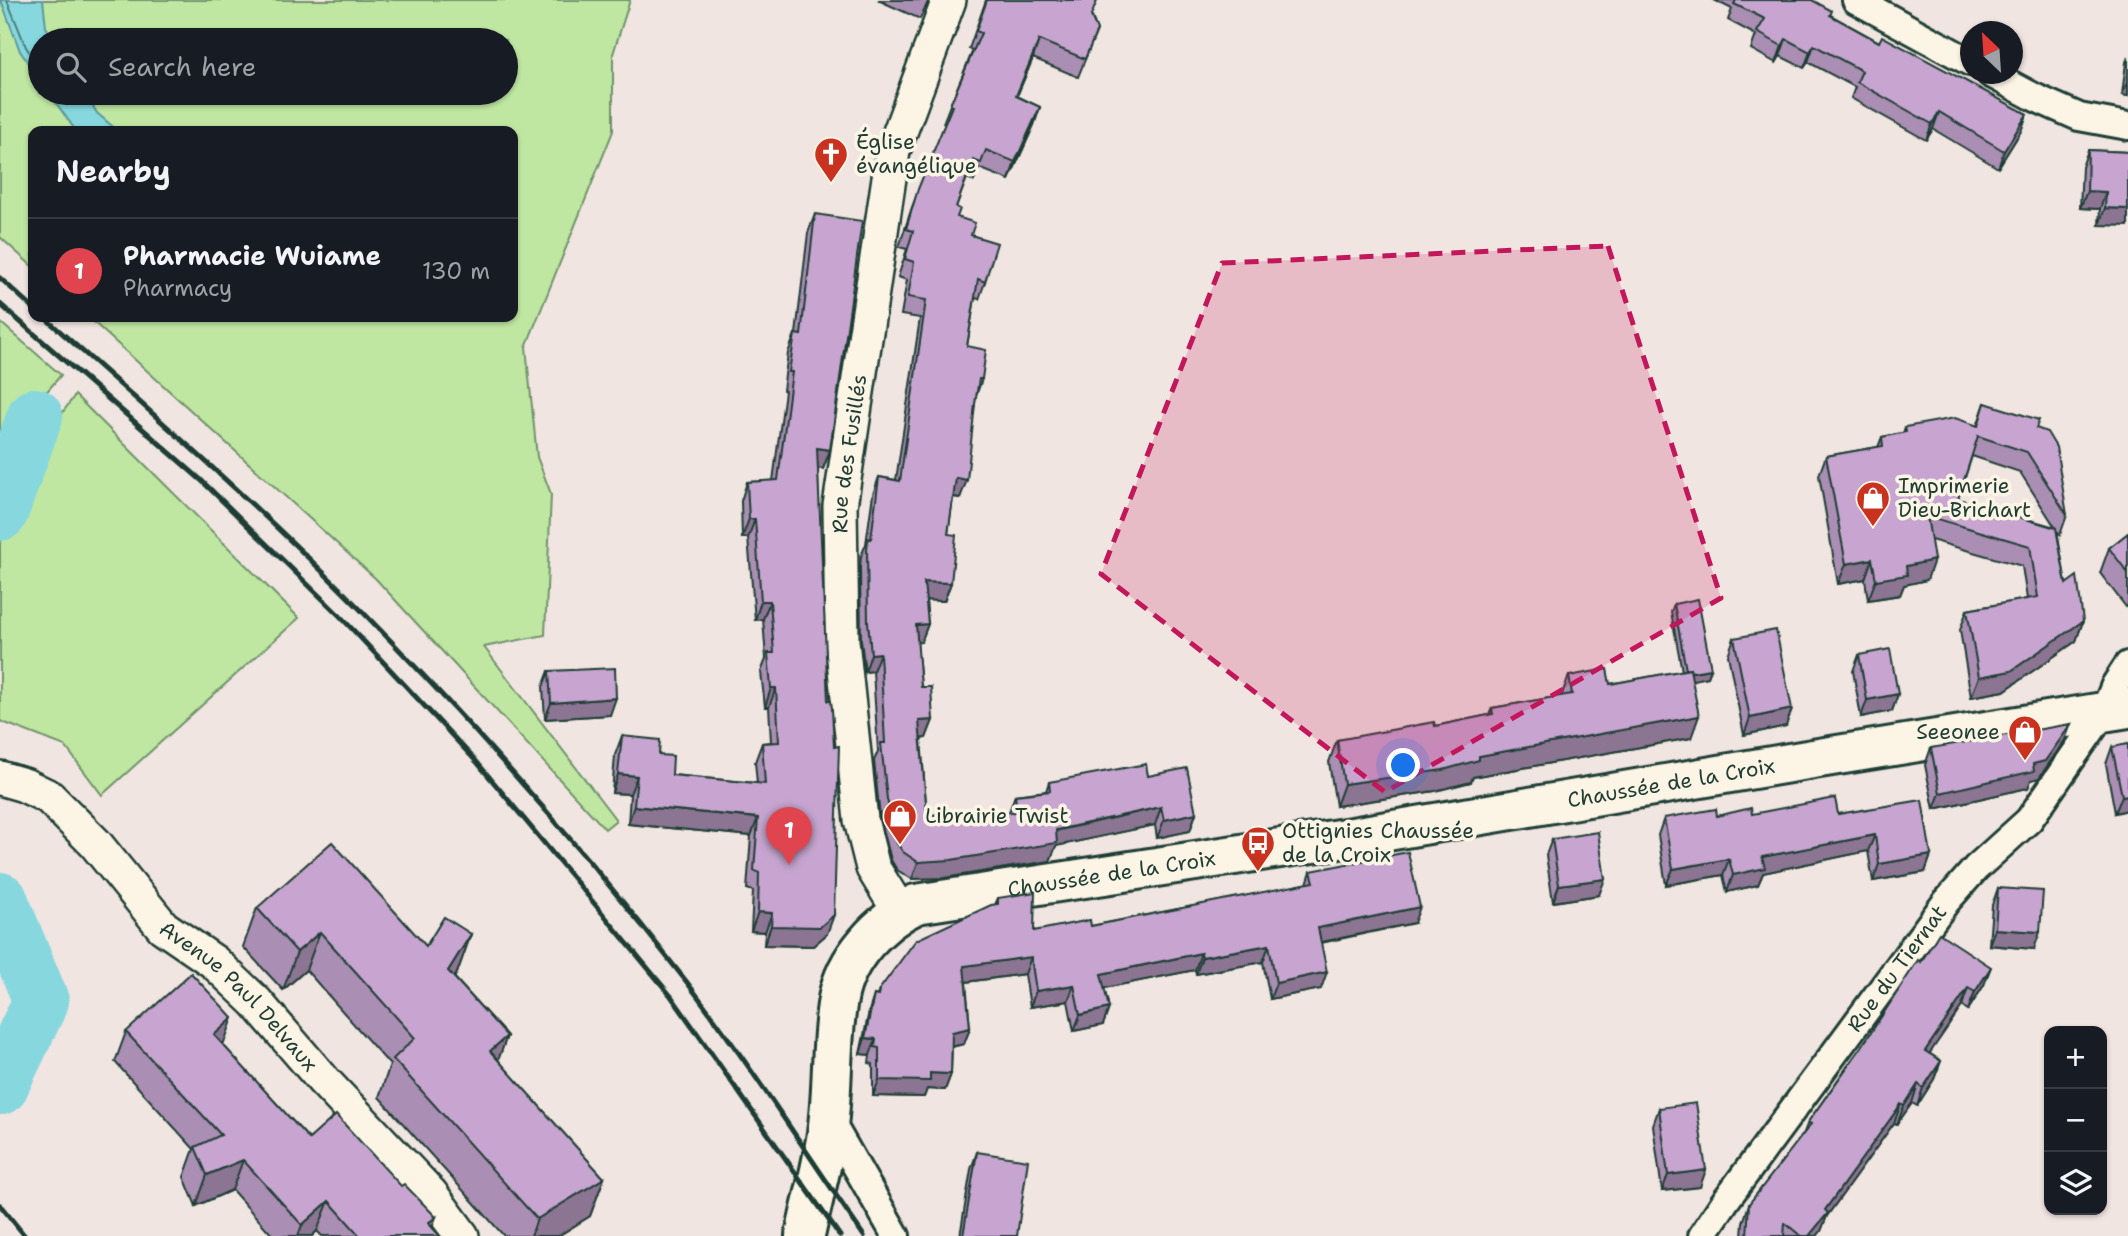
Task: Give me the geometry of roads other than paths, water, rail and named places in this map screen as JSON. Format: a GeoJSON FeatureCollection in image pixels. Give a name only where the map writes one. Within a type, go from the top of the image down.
{"type":"FeatureCollection","features":[{"type":"Feature","properties":{"kind":"main road","name":"Chaussée de la Croix"},"geometry":{"type":"LineString","coordinates":[[805,1236],[829,1119],[838,997],[845,977],[867,939],[900,912],[916,904],[1352,837],[2116,710]]}},
{"type":"Feature","properties":{"kind":"street","name":"Rue des Fusillés"},"geometry":{"type":"LineString","coordinates":[[900,912],[873,868],[861,820],[842,641],[840,506],[893,151],[950,0]]}},
{"type":"Feature","properties":{"kind":"street"},"geometry":{"type":"LineString","coordinates":[[1856,0],[1960,57]]}},
{"type":"Feature","properties":{"kind":"street"},"geometry":{"type":"LineString","coordinates":[[2010,84],[2080,117],[2128,126]]}},
{"type":"Feature","properties":{"kind":"street","name":"Rue du Tiernat"},"geometry":{"type":"LineString","coordinates":[[1702,1236],[1947,902],[1976,868],[2029,820],[2116,710],[2115,685],[2128,665]]}},
{"type":"Feature","properties":{"kind":"street","name":"Avenue Paul Delvaux"},"geometry":{"type":"LineString","coordinates":[[12,781],[49,797],[86,834],[163,927],[214,962],[256,1002],[324,1081],[431,1194],[462,1236]]}},
{"type":"Feature","properties":{"kind":"street"},"geometry":{"type":"LineString","coordinates":[[829,1119],[896,1236]]}},
{"type":"Feature","properties":{"kind":"water"},"geometry":{"type":"Polygon","coordinates":[[[1,0],[43,0],[47,28],[28,28],[28,63],[20,51],[1,0]]]}},
{"type":"Feature","properties":{"kind":"water"},"geometry":{"type":"Polygon","coordinates":[[[58,105],[92,105],[112,126],[72,126],[58,105]]]}},
{"type":"Feature","properties":{"kind":"waterway"},"geometry":{"type":"LineString","coordinates":[[0,513],[35,416]]}},
{"type":"Feature","properties":{"kind":"waterway"},"geometry":{"type":"LineString","coordinates":[[0,900],[41,1001],[0,1087]]}},
{"type":"Feature","properties":{"kind":"railway"},"geometry":{"type":"LineString","coordinates":[[0,278],[28,303]]}},
{"type":"Feature","properties":{"kind":"railway"},"geometry":{"type":"LineString","coordinates":[[0,304],[201,480],[340,616],[476,761],[671,996],[840,1236]]}},
{"type":"Feature","properties":{"kind":"railway"},"geometry":{"type":"LineString","coordinates":[[50,322],[279,529],[354,603],[483,740],[567,835],[686,981],[864,1236]]}},
{"type":"Feature","properties":{"kind":"railway"},"geometry":{"type":"LineString","coordinates":[[0,1205],[25,1236]]}},
{"type":"Feature","properties":{"kind":"place","name":"Église évangélique"},"geometry":{"type":"Point","coordinates":[831,184]}},
{"type":"Feature","properties":{"kind":"place","name":"Imprimerie Dieu-Brichart"},"geometry":{"type":"Point","coordinates":[1873,528]}},
{"type":"Feature","properties":{"kind":"place","name":"Seeonee"},"geometry":{"type":"Point","coordinates":[2025,762]}},
{"type":"Feature","properties":{"kind":"place","name":"Librairie Twist"},"geometry":{"type":"Point","coordinates":[900,846]}},
{"type":"Feature","properties":{"kind":"place","name":"Pharmacie Wuiame"},"geometry":{"type":"Point","coordinates":[789,865]}},
{"type":"Feature","properties":{"kind":"place","name":"Ottignies Chaussée de la Croix"},"geometry":{"type":"Point","coordinates":[1258,873]}}]}
